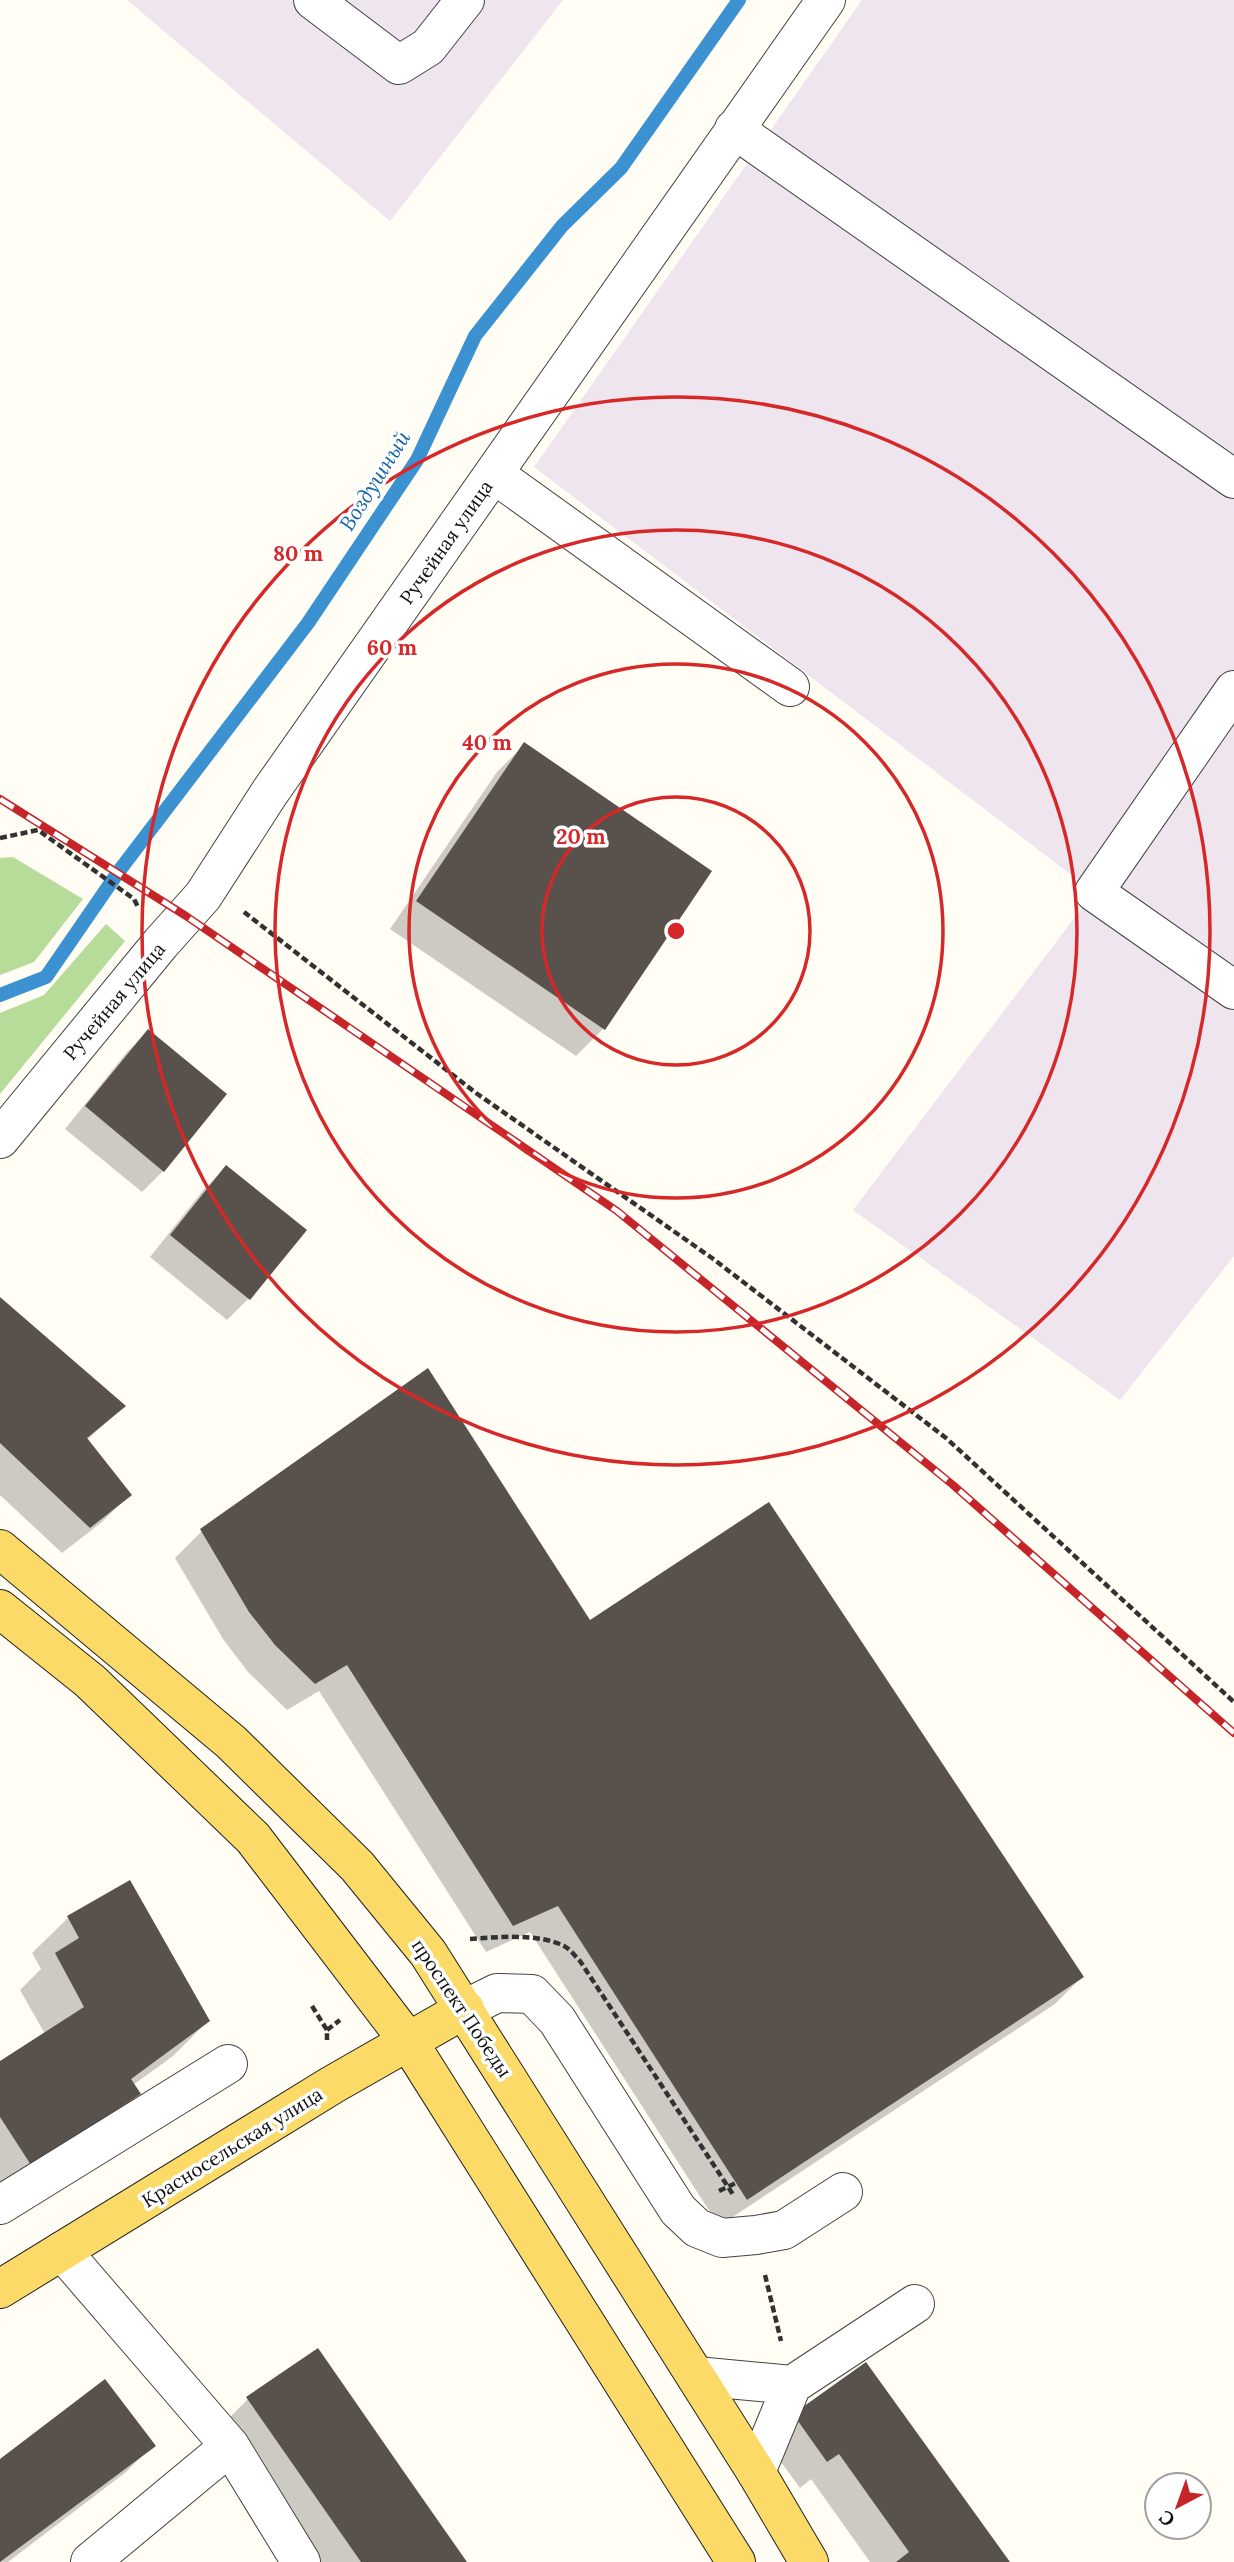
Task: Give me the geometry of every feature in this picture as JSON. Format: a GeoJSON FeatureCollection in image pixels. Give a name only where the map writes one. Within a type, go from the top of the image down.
{"type":"FeatureCollection","features":[{"type":"Feature","properties":{"kind":"main road","name":"проспект Победы"},"geometry":{"type":"LineString","coordinates":[[0,1549],[231,1742],[357,1866],[428,1952],[756,2472],[809,2562]]}},
{"type":"Feature","properties":{"kind":"main road"},"geometry":{"type":"LineString","coordinates":[[0,1609],[90,1681],[253,1838],[408,2041],[736,2562]]}},
{"type":"Feature","properties":{"kind":"main road","name":"Красносельская улица"},"geometry":{"type":"LineString","coordinates":[[0,2289],[332,2085],[465,2009]]}},
{"type":"Feature","properties":{"kind":"street"},"geometry":{"type":"LineString","coordinates":[[313,0],[399,65],[428,47],[465,0]]}},
{"type":"Feature","properties":{"kind":"street","name":"Ручейная улица"},"geometry":{"type":"LineString","coordinates":[[0,1139],[210,886],[270,792],[826,0]]}},
{"type":"Feature","properties":{"kind":"street"},"geometry":{"type":"LineString","coordinates":[[734,129],[1234,479]]}},
{"type":"Feature","properties":{"kind":"street"},"geometry":{"type":"LineString","coordinates":[[494,474],[790,687]]}},
{"type":"Feature","properties":{"kind":"street"},"geometry":{"type":"LineString","coordinates":[[1234,690],[1094,892],[1234,990]]}},
{"type":"Feature","properties":{"kind":"street"},"geometry":{"type":"LineString","coordinates":[[465,2009],[497,1993],[532,1994],[557,2020],[678,2210],[697,2228],[722,2238],[784,2230],[843,2192]]}},
{"type":"Feature","properties":{"kind":"street"},"geometry":{"type":"LineString","coordinates":[[0,2204],[228,2064]]}},
{"type":"Feature","properties":{"kind":"street"},"geometry":{"type":"LineString","coordinates":[[62,2251],[230,2446],[301,2562]]}},
{"type":"Feature","properties":{"kind":"street"},"geometry":{"type":"LineString","coordinates":[[756,2472],[792,2385],[915,2304]]}},
{"type":"Feature","properties":{"kind":"street"},"geometry":{"type":"LineString","coordinates":[[696,2376],[792,2385]]}},
{"type":"Feature","properties":{"kind":"street"},"geometry":{"type":"LineString","coordinates":[[90,2562],[230,2446]]}},
{"type":"Feature","properties":{"kind":"path"},"geometry":{"type":"LineString","coordinates":[[0,838],[38,830],[134,899]]}},
{"type":"Feature","properties":{"kind":"path"},"geometry":{"type":"LineString","coordinates":[[210,886],[475,1093],[712,1258],[946,1438],[1234,1702]]}},
{"type":"Feature","properties":{"kind":"path"},"geometry":{"type":"LineString","coordinates":[[756,2235],[792,2385]]}},
{"type":"Feature","properties":{"kind":"shaded area"},"geometry":{"type":"Polygon","coordinates":[[[127,0],[563,0],[390,221],[127,0]]]}},
{"type":"Feature","properties":{"kind":"shaded area"},"geometry":{"type":"Polygon","coordinates":[[[862,0],[1234,0],[1234,1256],[1120,1400],[853,1210],[1094,892],[534,467],[862,0]]]}},
{"type":"Feature","properties":{"kind":"green space"},"geometry":{"type":"Polygon","coordinates":[[[13,857],[83,899],[34,962],[0,975],[0,858],[13,857]]]}},
{"type":"Feature","properties":{"kind":"green space"},"geometry":{"type":"Polygon","coordinates":[[[106,924],[125,941],[0,1094],[0,1013],[44,995],[106,924]]]}},
{"type":"Feature","properties":{"kind":"building"},"geometry":{"type":"Polygon","coordinates":[[[524,742],[712,871],[605,1030],[416,901],[524,742]]]}},
{"type":"Feature","properties":{"kind":"building"},"geometry":{"type":"Polygon","coordinates":[[[148,1029],[227,1094],[164,1172],[85,1106],[148,1029]]]}},
{"type":"Feature","properties":{"kind":"building"},"geometry":{"type":"Polygon","coordinates":[[[226,1165],[307,1230],[250,1300],[170,1235],[226,1165]]]}},
{"type":"Feature","properties":{"kind":"building"},"geometry":{"type":"Polygon","coordinates":[[[0,1297],[126,1406],[87,1438],[132,1495],[90,1528],[0,1443],[0,1297]]]}},
{"type":"Feature","properties":{"kind":"building"},"geometry":{"type":"Polygon","coordinates":[[[428,1368],[590,1620],[769,1502],[1084,1977],[747,2200],[558,1906],[513,1926],[347,1665],[315,1684],[275,1645],[249,1612],[200,1529],[428,1368]]]}},
{"type":"Feature","properties":{"kind":"building"},"geometry":{"type":"Polygon","coordinates":[[[130,1880],[210,2021],[131,2079],[141,2094],[31,2165],[0,2117],[0,2061],[84,2007],[55,1953],[79,1938],[67,1916],[130,1880]]]}},
{"type":"Feature","properties":{"kind":"building"},"geometry":{"type":"Polygon","coordinates":[[[318,2348],[467,2562],[361,2562],[246,2397],[318,2348]]]}},
{"type":"Feature","properties":{"kind":"building"},"geometry":{"type":"Polygon","coordinates":[[[866,2362],[1010,2562],[896,2562],[909,2552],[839,2454],[827,2462],[793,2414],[866,2362]]]}},
{"type":"Feature","properties":{"kind":"building"},"geometry":{"type":"Polygon","coordinates":[[[105,2379],[156,2446],[0,2562],[0,2459],[105,2379]]]}},
{"type":"Feature","properties":{"kind":"waterway","name":"Воздушный"},"geometry":{"type":"LineString","coordinates":[[0,995],[46,977],[119,871],[308,623],[417,460],[475,336],[562,226],[621,168],[739,0]]}},
{"type":"Feature","properties":{"kind":"railway"},"geometry":{"type":"LineString","coordinates":[[0,799],[186,916],[617,1211],[953,1485],[1234,1733]]}}]}
